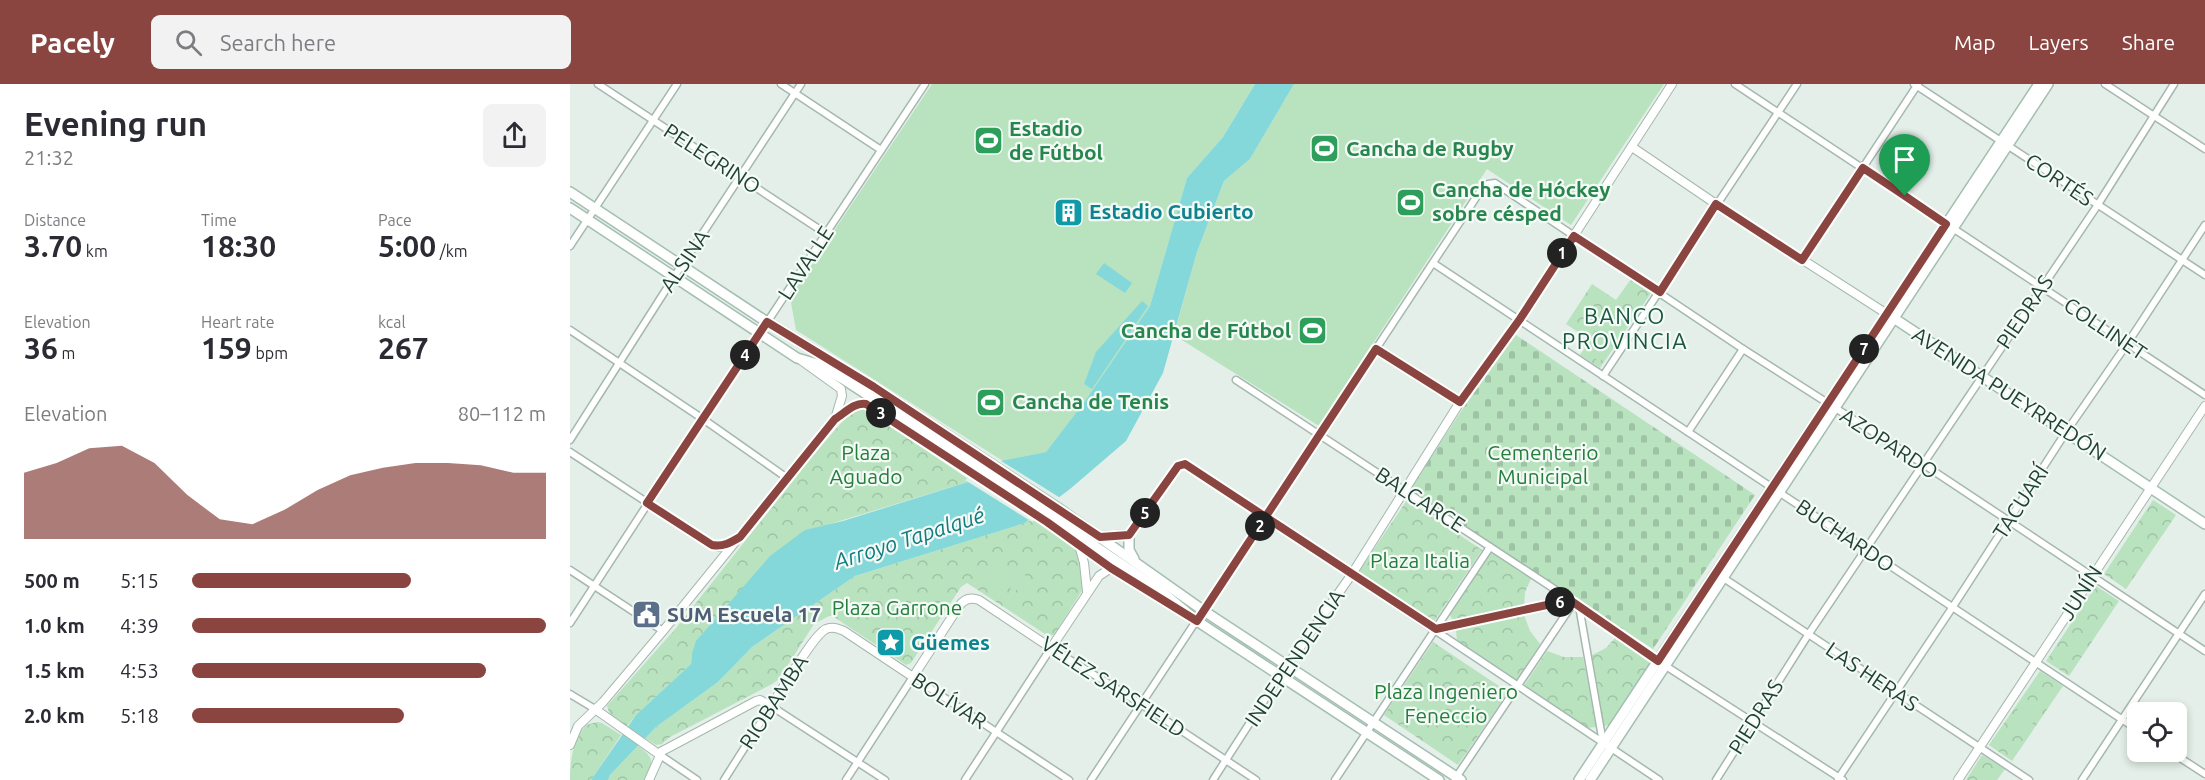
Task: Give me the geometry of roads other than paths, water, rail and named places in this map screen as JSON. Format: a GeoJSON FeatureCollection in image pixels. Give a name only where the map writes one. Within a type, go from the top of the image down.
{"type":"FeatureCollection","features":[{"type":"Feature","properties":{"kind":"main road"},"geometry":{"type":"LineString","coordinates":[[2004,144],[2039,84]]}},
{"type":"Feature","properties":{"kind":"main road"},"geometry":{"type":"LineString","coordinates":[[1579,780],[1607,746],[2004,144],[2048,84]]}},
{"type":"Feature","properties":{"kind":"main road"},"geometry":{"type":"LineString","coordinates":[[570,192],[767,322],[874,387],[1049,519],[1161,591],[1197,621],[1439,780]]}},
{"type":"Feature","properties":{"kind":"main road"},"geometry":{"type":"LineString","coordinates":[[570,208],[797,358],[817,364],[972,462],[1058,508],[1204,610],[1458,779]]}},
{"type":"Feature","properties":{"kind":"main road","name":"AVENIDA PUEYRREDÓN"},"geometry":{"type":"LineString","coordinates":[[1891,316],[2205,524]]}},
{"type":"Feature","properties":{"kind":"main road"},"geometry":{"type":"LineString","coordinates":[[1100,537],[1129,535],[1129,550],[1137,563]]}},
{"type":"Feature","properties":{"kind":"main road"},"geometry":{"type":"LineString","coordinates":[[1590,780],[1607,746]]}},
{"type":"Feature","properties":{"kind":"street","name":"PELEGRINO"},"geometry":{"type":"LineString","coordinates":[[598,84],[825,233]]}},
{"type":"Feature","properties":{"kind":"street"},"geometry":{"type":"LineString","coordinates":[[570,246],[677,84]]}},
{"type":"Feature","properties":{"kind":"street"},"geometry":{"type":"LineString","coordinates":[[781,84],[881,150]]}},
{"type":"Feature","properties":{"kind":"street","name":"ALSINA"},"geometry":{"type":"LineString","coordinates":[[570,440],[801,84]]}},
{"type":"Feature","properties":{"kind":"street","name":"LAVALLE"},"geometry":{"type":"LineString","coordinates":[[570,623],[702,418],[925,84]]}},
{"type":"Feature","properties":{"kind":"street","name":"INDEPENDENCIA"},"geometry":{"type":"LineString","coordinates":[[1213,780],[1287,665],[1352,574],[1460,402],[1520,319],[1672,84]]}},
{"type":"Feature","properties":{"kind":"street","name":"COLLINET"},"geometry":{"type":"LineString","coordinates":[[1734,84],[2205,395]]}},
{"type":"Feature","properties":{"kind":"street"},"geometry":{"type":"LineString","coordinates":[[1603,376],[1797,84]]}},
{"type":"Feature","properties":{"kind":"street"},"geometry":{"type":"LineString","coordinates":[[2105,84],[2205,149]]}},
{"type":"Feature","properties":{"kind":"street","name":"PIEDRAS"},"geometry":{"type":"LineString","coordinates":[[1716,780],[1808,635],[2097,206],[2174,84]]}},
{"type":"Feature","properties":{"kind":"street"},"geometry":{"type":"LineString","coordinates":[[1802,260],[1916,85]]}},
{"type":"Feature","properties":{"kind":"street","name":"CORTÉS"},"geometry":{"type":"LineString","coordinates":[[1916,85],[2205,275]]}},
{"type":"Feature","properties":{"kind":"street","name":"AVENIDA PUEYRREDÓN"},"geometry":{"type":"LineString","coordinates":[[1632,147],[1716,204],[1891,316]]}},
{"type":"Feature","properties":{"kind":"street","name":"AZOPARDO"},"geometry":{"type":"LineString","coordinates":[[1433,263],[1483,187],[1495,183],[1743,349],[1923,464],[2205,651]]}},
{"type":"Feature","properties":{"kind":"street","name":"TACUARÍ"},"geometry":{"type":"LineString","coordinates":[[1840,779],[2066,432],[2205,225]]}},
{"type":"Feature","properties":{"kind":"street"},"geometry":{"type":"LineString","coordinates":[[1091,780],[1433,263]]}},
{"type":"Feature","properties":{"kind":"street","name":"BUCHARDO"},"geometry":{"type":"LineString","coordinates":[[1433,263],[2127,723]]}},
{"type":"Feature","properties":{"kind":"street"},"geometry":{"type":"LineString","coordinates":[[570,330],[787,478]]}},
{"type":"Feature","properties":{"kind":"street"},"geometry":{"type":"LineString","coordinates":[[1376,349],[1460,402]]}},
{"type":"Feature","properties":{"kind":"street"},"geometry":{"type":"LineString","coordinates":[[1689,432],[1743,349]]}},
{"type":"Feature","properties":{"kind":"street"},"geometry":{"type":"LineString","coordinates":[[570,745],[578,726],[603,702],[716,568],[835,419],[842,396],[841,389],[797,358]]}},
{"type":"Feature","properties":{"kind":"street","name":"BALCARCE"},"geometry":{"type":"LineString","coordinates":[[1236,380],[1840,779]]}},
{"type":"Feature","properties":{"kind":"street"},"geometry":{"type":"LineString","coordinates":[[835,419],[855,405],[866,404],[972,462]]}},
{"type":"Feature","properties":{"kind":"street","name":"JUNÍN"},"geometry":{"type":"LineString","coordinates":[[1958,780],[2205,406]]}},
{"type":"Feature","properties":{"kind":"street"},"geometry":{"type":"LineString","coordinates":[[570,452],[712,545],[719,547],[727,545],[740,537]]}},
{"type":"Feature","properties":{"kind":"street"},"geometry":{"type":"LineString","coordinates":[[1129,535],[1178,466],[1185,464],[1436,629],[1518,687],[1659,780]]}},
{"type":"Feature","properties":{"kind":"street"},"geometry":{"type":"LineString","coordinates":[[1049,519],[1111,568],[1197,621]]}},
{"type":"Feature","properties":{"kind":"street"},"geometry":{"type":"LineString","coordinates":[[712,545],[717,556],[716,568]]}},
{"type":"Feature","properties":{"kind":"street"},"geometry":{"type":"LineString","coordinates":[[1079,545],[1084,563],[1087,592]]}},
{"type":"Feature","properties":{"kind":"street"},"geometry":{"type":"LineString","coordinates":[[1335,780],[1490,547]]}},
{"type":"Feature","properties":{"kind":"street"},"geometry":{"type":"LineString","coordinates":[[965,780],[1087,592],[1099,576],[1111,568]]}},
{"type":"Feature","properties":{"kind":"street"},"geometry":{"type":"LineString","coordinates":[[570,570],[663,631]]}},
{"type":"Feature","properties":{"kind":"street","name":"LAS HERAS"},"geometry":{"type":"LineString","coordinates":[[1720,575],[2029,780]]}},
{"type":"Feature","properties":{"kind":"street"},"geometry":{"type":"LineString","coordinates":[[2082,780],[2205,594]]}},
{"type":"Feature","properties":{"kind":"street","name":"VÉLEZ SARSFIELD"},"geometry":{"type":"LineString","coordinates":[[913,677],[959,606],[969,598],[979,600],[1256,780]]}},
{"type":"Feature","properties":{"kind":"street"},"geometry":{"type":"LineString","coordinates":[[1436,629],[1574,603]]}},
{"type":"Feature","properties":{"kind":"street"},"geometry":{"type":"LineString","coordinates":[[1458,779],[1574,603]]}},
{"type":"Feature","properties":{"kind":"street"},"geometry":{"type":"LineString","coordinates":[[1574,603],[1607,746]]}},
{"type":"Feature","properties":{"kind":"street","name":"BOLÍVAR"},"geometry":{"type":"LineString","coordinates":[[828,628],[840,629],[1069,780]]}},
{"type":"Feature","properties":{"kind":"street","name":"RIOBAMBA"},"geometry":{"type":"LineString","coordinates":[[723,780],[817,637],[828,628]]}},
{"type":"Feature","properties":{"kind":"street"},"geometry":{"type":"LineString","coordinates":[[846,780],[913,677]]}},
{"type":"Feature","properties":{"kind":"street"},"geometry":{"type":"LineString","coordinates":[[570,694],[697,780]]}},
{"type":"Feature","properties":{"kind":"street"},"geometry":{"type":"LineString","coordinates":[[649,780],[660,755],[668,747],[760,700],[885,780]]}},
{"type":"Feature","properties":{"kind":"street"},"geometry":{"type":"LineString","coordinates":[[2186,762],[2205,774]]}},
{"type":"Feature","properties":{"kind":"water","name":"Arroyo Tapalqué"},"geometry":{"type":"Polygon","coordinates":[[[1255,84],[1294,84],[1250,159],[1224,181],[1197,252],[1163,373],[1126,441],[1070,489],[1025,523],[855,576],[752,647],[718,682],[656,727],[610,775],[608,780],[591,780],[636,715],[691,664],[696,641],[770,556],[805,530],[843,521],[971,481],[996,462],[1046,452],[1085,401],[1150,306],[1187,178],[1223,137],[1255,84]]]}},
{"type":"Feature","properties":{"kind":"water"},"geometry":{"type":"Polygon","coordinates":[[[1104,263],[1132,283],[1125,293],[1096,274],[1104,263]]]}},
{"type":"Feature","properties":{"kind":"water"},"geometry":{"type":"Polygon","coordinates":[[[1142,301],[1148,306],[1092,389],[1084,384],[1096,352],[1142,301]]]}},
{"type":"Feature","properties":{"kind":"place","name":"Estadio de Fútbol"},"geometry":{"type":"Point","coordinates":[988,141]}},
{"type":"Feature","properties":{"kind":"place","name":"Cancha de Rugby"},"geometry":{"type":"Point","coordinates":[1325,149]}},
{"type":"Feature","properties":{"kind":"place","name":"Cancha de Hóckey sobre césped"},"geometry":{"type":"Point","coordinates":[1411,202]}},
{"type":"Feature","properties":{"kind":"place","name":"Estadio Cubierto"},"geometry":{"type":"Point","coordinates":[1068,212]}},
{"type":"Feature","properties":{"kind":"place","name":"Cancha de Fútbol"},"geometry":{"type":"Point","coordinates":[1312,331]}},
{"type":"Feature","properties":{"kind":"place","name":"Cancha de Tenis"},"geometry":{"type":"Point","coordinates":[991,402]}},
{"type":"Feature","properties":{"kind":"place","name":"SUM Escuela 17"},"geometry":{"type":"Point","coordinates":[646,615]}},
{"type":"Feature","properties":{"kind":"place","name":"Güemes"},"geometry":{"type":"Point","coordinates":[890,643]}},
{"type":"Feature","properties":{"kind":"district","name":"BANCO PROVINCIA"},"geometry":{"type":"Point","coordinates":[1625,328]}},
{"type":"Feature","properties":{"kind":"park label","name":"Plaza Aguado"},"geometry":{"type":"Point","coordinates":[866,465]}},
{"type":"Feature","properties":{"kind":"park label","name":"Cementerio Municipal"},"geometry":{"type":"Point","coordinates":[1543,465]}},
{"type":"Feature","properties":{"kind":"park label","name":"Plaza Italia"},"geometry":{"type":"Point","coordinates":[1420,561]}},
{"type":"Feature","properties":{"kind":"park label","name":"Plaza Garrone"},"geometry":{"type":"Point","coordinates":[897,608]}},
{"type":"Feature","properties":{"kind":"park label","name":"Plaza Ingeniero Feneccio"},"geometry":{"type":"Point","coordinates":[1446,704]}}]}
